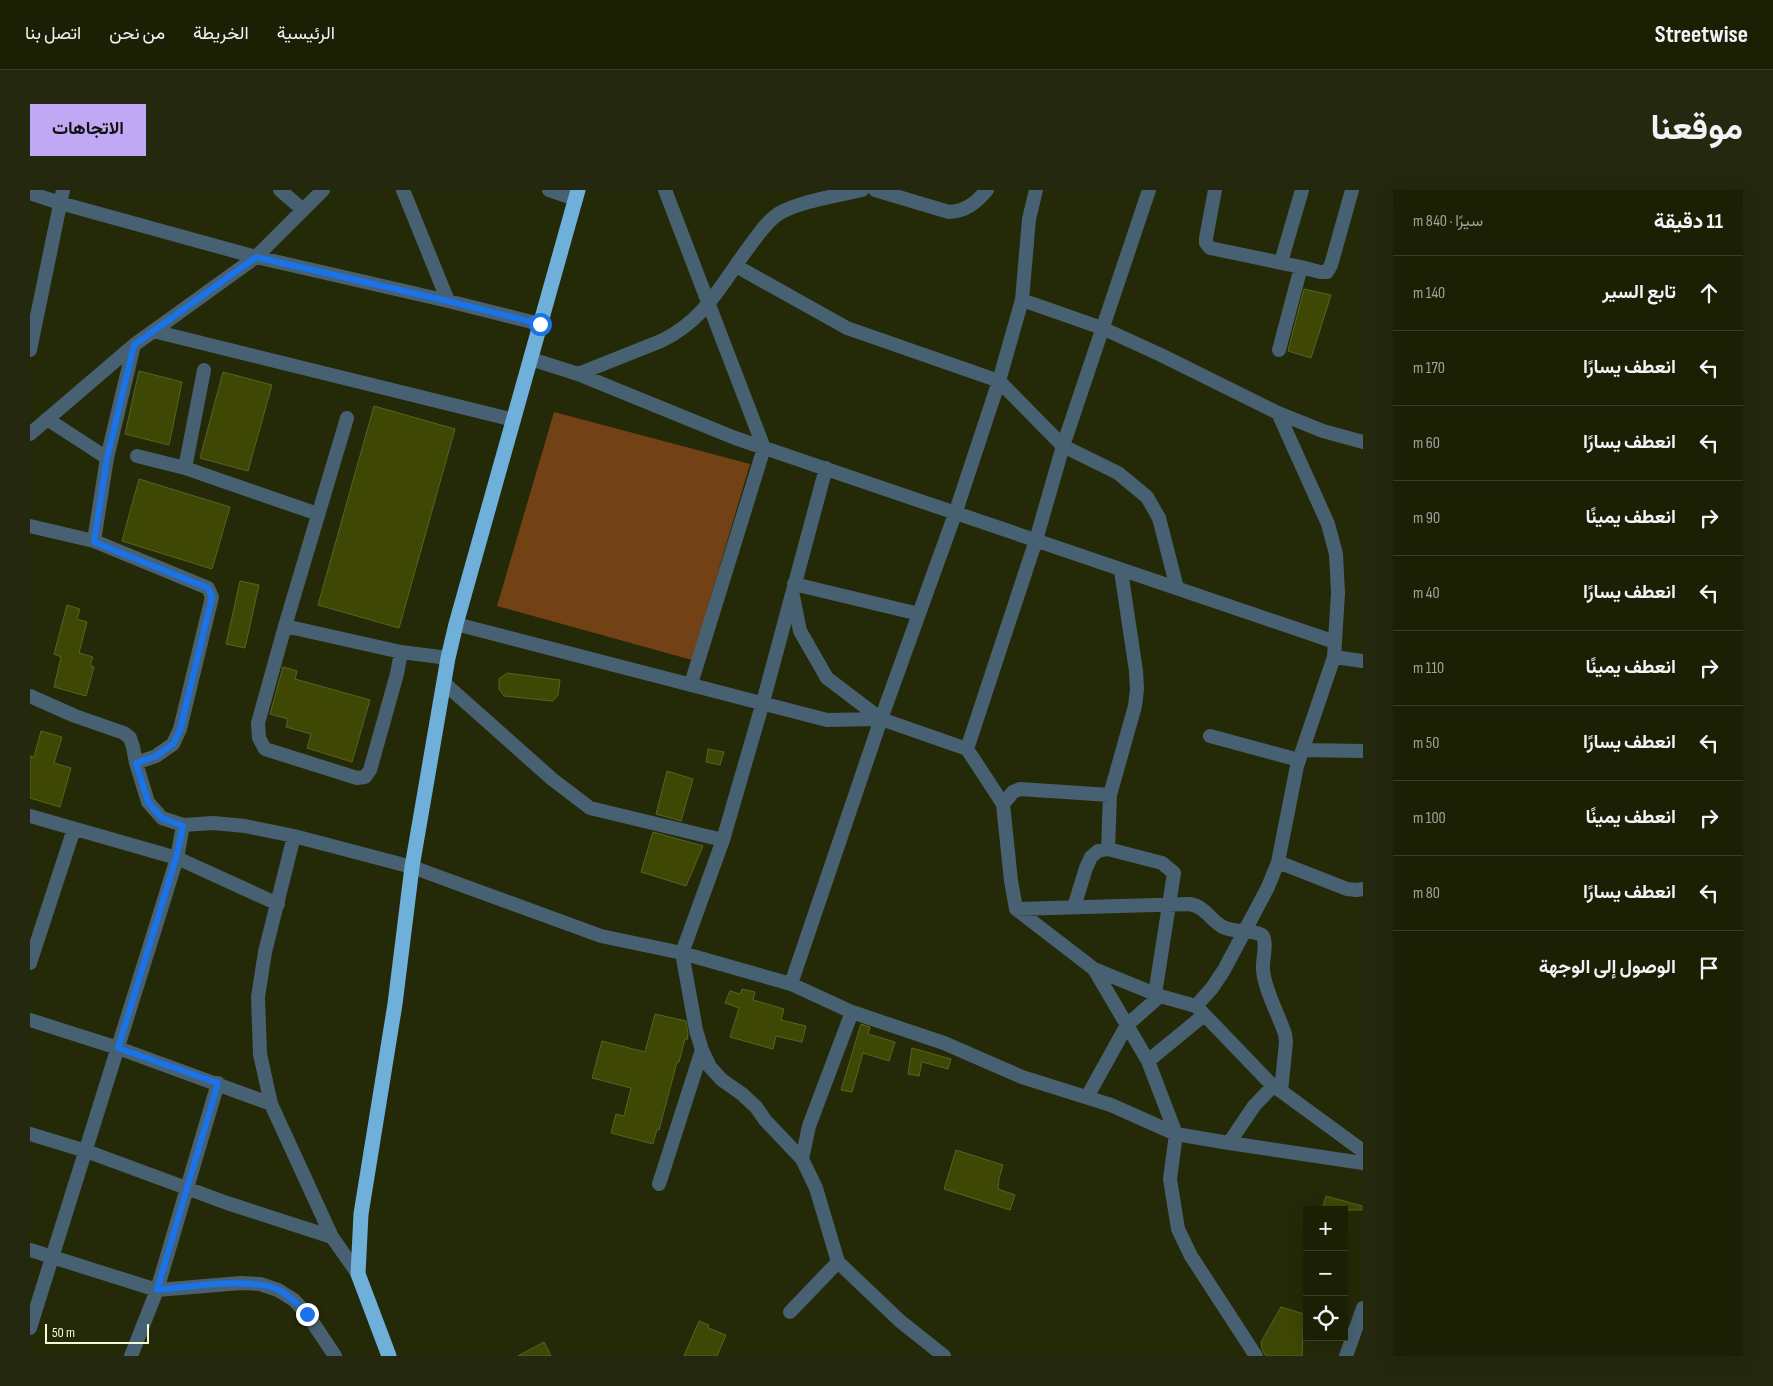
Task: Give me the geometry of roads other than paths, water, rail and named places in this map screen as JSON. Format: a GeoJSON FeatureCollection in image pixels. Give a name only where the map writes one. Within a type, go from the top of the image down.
{"type":"FeatureCollection","features":[{"type":"Feature","properties":{"kind":"highway"},"geometry":{"type":"LineString","coordinates":[[385,1354],[358,1274],[361,1214],[394,1004],[412,867],[448,658],[456,624],[577,195]]}},
{"type":"Feature","properties":{"kind":"street"},"geometry":{"type":"LineString","coordinates":[[280,190],[302,209]]}},
{"type":"Feature","properties":{"kind":"street"},"geometry":{"type":"LineString","coordinates":[[30,434],[134,345],[256,257],[323,190]]}},
{"type":"Feature","properties":{"kind":"street"},"geometry":{"type":"LineString","coordinates":[[403,190],[448,301]]}},
{"type":"Feature","properties":{"kind":"street"},"geometry":{"type":"LineString","coordinates":[[549,190],[577,195]]}},
{"type":"Feature","properties":{"kind":"street"},"geometry":{"type":"LineString","coordinates":[[665,190],[764,448],[691,684]]}},
{"type":"Feature","properties":{"kind":"street"},"geometry":{"type":"LineString","coordinates":[[578,374],[672,335],[692,322],[709,304],[763,227],[780,214],[799,205],[862,190]]}},
{"type":"Feature","properties":{"kind":"street"},"geometry":{"type":"LineString","coordinates":[[875,190],[949,212],[956,212],[970,207],[987,190]]}},
{"type":"Feature","properties":{"kind":"street"},"geometry":{"type":"LineString","coordinates":[[791,984],[881,719],[955,514],[999,381],[1022,300],[1028,219],[1036,190]]}},
{"type":"Feature","properties":{"kind":"street"},"geometry":{"type":"LineString","coordinates":[[967,749],[1036,540],[1063,446],[1149,190]]}},
{"type":"Feature","properties":{"kind":"street"},"geometry":{"type":"LineString","coordinates":[[1215,190],[1206,238],[1206,243],[1210,248],[1301,266],[1320,272],[1327,272],[1331,265],[1352,190],[1363,193]]}},
{"type":"Feature","properties":{"kind":"street"},"geometry":{"type":"LineString","coordinates":[[1281,262],[1302,190]]}},
{"type":"Feature","properties":{"kind":"street"},"geometry":{"type":"LineString","coordinates":[[30,193],[61,196],[256,257],[540,324]]}},
{"type":"Feature","properties":{"kind":"street"},"geometry":{"type":"LineString","coordinates":[[30,350],[35,300],[61,196]]}},
{"type":"Feature","properties":{"kind":"street"},"geometry":{"type":"LineString","coordinates":[[736,266],[847,328],[999,381],[1063,446],[1118,473],[1147,497],[1159,518],[1177,588]]}},
{"type":"Feature","properties":{"kind":"street"},"geometry":{"type":"LineString","coordinates":[[1279,350],[1301,266]]}},
{"type":"Feature","properties":{"kind":"street"},"geometry":{"type":"LineString","coordinates":[[1022,300],[1102,328],[1278,413],[1323,431],[1363,442]]}},
{"type":"Feature","properties":{"kind":"street"},"geometry":{"type":"LineString","coordinates":[[153,331],[514,420]]}},
{"type":"Feature","properties":{"kind":"street"},"geometry":{"type":"LineString","coordinates":[[94,542],[107,458],[134,345]]}},
{"type":"Feature","properties":{"kind":"street"},"geometry":{"type":"LineString","coordinates":[[531,359],[578,374],[735,438],[1036,540],[1121,571],[1335,642]]}},
{"type":"Feature","properties":{"kind":"street"},"geometry":{"type":"LineString","coordinates":[[185,468],[204,370]]}},
{"type":"Feature","properties":{"kind":"street"},"geometry":{"type":"LineString","coordinates":[[1148,1061],[1200,1011],[1268,887],[1278,862],[1301,755],[1334,657],[1338,593],[1336,554],[1328,524],[1278,413]]}},
{"type":"Feature","properties":{"kind":"street"},"geometry":{"type":"LineString","coordinates":[[347,418],[258,723],[258,738],[265,749],[357,778],[364,777],[370,770],[398,674],[400,652]]}},
{"type":"Feature","properties":{"kind":"street"},"geometry":{"type":"LineString","coordinates":[[47,419],[107,458]]}},
{"type":"Feature","properties":{"kind":"street"},"geometry":{"type":"LineString","coordinates":[[137,456],[185,468],[318,514]]}},
{"type":"Feature","properties":{"kind":"street"},"geometry":{"type":"LineString","coordinates":[[826,468],[723,840],[682,953],[696,1030],[710,1067],[722,1080],[756,1107],[765,1120],[802,1159],[816,1188],[838,1262],[900,1321],[944,1356]]}},
{"type":"Feature","properties":{"kind":"street"},"geometry":{"type":"LineString","coordinates":[[30,526],[94,542],[208,588],[212,597],[180,730],[173,744],[156,756],[136,763]]}},
{"type":"Feature","properties":{"kind":"street"},"geometry":{"type":"LineString","coordinates":[[1108,849],[1110,795],[1135,706],[1137,689],[1121,571]]}},
{"type":"Feature","properties":{"kind":"street"},"geometry":{"type":"LineString","coordinates":[[793,588],[919,614]]}},
{"type":"Feature","properties":{"kind":"street"},"geometry":{"type":"LineString","coordinates":[[793,588],[800,631],[827,678],[881,719],[967,749],[1003,804],[1011,881],[1016,909],[1094,969],[1200,1011],[1278,1088],[1363,1151]]}},
{"type":"Feature","properties":{"kind":"street"},"geometry":{"type":"LineString","coordinates":[[456,624],[827,720],[881,719]]}},
{"type":"Feature","properties":{"kind":"street"},"geometry":{"type":"LineString","coordinates":[[285,626],[400,652],[448,658]]}},
{"type":"Feature","properties":{"kind":"street"},"geometry":{"type":"LineString","coordinates":[[1334,657],[1363,661]]}},
{"type":"Feature","properties":{"kind":"street"},"geometry":{"type":"LineString","coordinates":[[444,683],[552,778],[590,808],[723,840]]}},
{"type":"Feature","properties":{"kind":"street"},"geometry":{"type":"LineString","coordinates":[[30,696],[75,716],[124,733],[130,738],[148,802],[162,818],[183,826],[213,823],[245,826],[294,836],[412,867],[601,936],[682,953],[791,984],[852,1012],[944,1043],[1022,1077],[1111,1104],[1176,1134],[1363,1162]]}},
{"type":"Feature","properties":{"kind":"street"},"geometry":{"type":"LineString","coordinates":[[1210,736],[1301,755],[1363,751]]}},
{"type":"Feature","properties":{"kind":"street"},"geometry":{"type":"LineString","coordinates":[[1003,804],[1013,792],[1026,789],[1110,795]]}},
{"type":"Feature","properties":{"kind":"street"},"geometry":{"type":"LineString","coordinates":[[30,816],[176,858],[278,904]]}},
{"type":"Feature","properties":{"kind":"street"},"geometry":{"type":"LineString","coordinates":[[30,1328],[176,858],[183,826]]}},
{"type":"Feature","properties":{"kind":"street"},"geometry":{"type":"LineString","coordinates":[[30,963],[35,931],[74,829]]}},
{"type":"Feature","properties":{"kind":"street"},"geometry":{"type":"LineString","coordinates":[[294,836],[265,952],[258,997],[260,1054],[271,1104],[332,1237],[358,1274]]}},
{"type":"Feature","properties":{"kind":"street"},"geometry":{"type":"LineString","coordinates":[[1074,907],[1086,868],[1091,857],[1098,851],[1108,849],[1162,863],[1174,873],[1157,995],[1127,1025],[1087,1097]]}},
{"type":"Feature","properties":{"kind":"street"},"geometry":{"type":"LineString","coordinates":[[1278,862],[1347,889],[1363,889]]}},
{"type":"Feature","properties":{"kind":"street"},"geometry":{"type":"LineString","coordinates":[[1016,909],[1170,904],[1197,905],[1208,913],[1211,919],[1230,930],[1258,933],[1265,938],[1264,974],[1285,1034],[1286,1042],[1278,1088],[1254,1106],[1229,1143]]}},
{"type":"Feature","properties":{"kind":"street"},"geometry":{"type":"LineString","coordinates":[[1094,969],[1148,1061],[1176,1134],[1170,1179],[1178,1229],[1191,1256],[1256,1356]]}},
{"type":"Feature","properties":{"kind":"street"},"geometry":{"type":"LineString","coordinates":[[802,1159],[809,1126],[852,1012]]}},
{"type":"Feature","properties":{"kind":"street"},"geometry":{"type":"LineString","coordinates":[[30,1020],[118,1048],[218,1083],[271,1104]]}},
{"type":"Feature","properties":{"kind":"street"},"geometry":{"type":"LineString","coordinates":[[659,1184],[702,1050]]}},
{"type":"Feature","properties":{"kind":"street"},"geometry":{"type":"LineString","coordinates":[[131,1356],[157,1290],[218,1083]]}},
{"type":"Feature","properties":{"kind":"street"},"geometry":{"type":"LineString","coordinates":[[30,1134],[86,1151],[227,1203],[332,1237]]}},
{"type":"Feature","properties":{"kind":"street"},"geometry":{"type":"LineString","coordinates":[[30,1250],[157,1290],[241,1283],[260,1284],[278,1290],[294,1300],[307,1314],[335,1356]]}},
{"type":"Feature","properties":{"kind":"street"},"geometry":{"type":"LineString","coordinates":[[790,1312],[838,1262]]}},
{"type":"Feature","properties":{"kind":"street"},"geometry":{"type":"LineString","coordinates":[[1346,1356],[1363,1308]]}}]}
